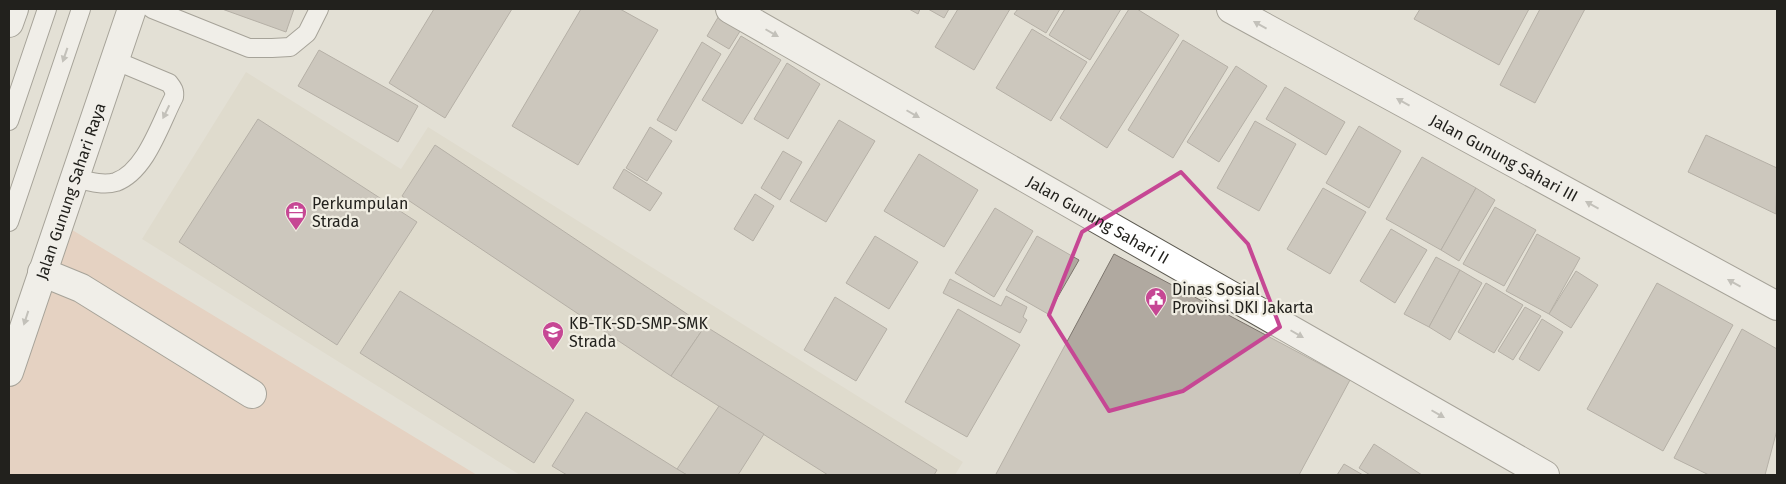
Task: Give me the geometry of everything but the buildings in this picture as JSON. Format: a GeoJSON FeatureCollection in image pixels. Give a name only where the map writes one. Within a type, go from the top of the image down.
{"type":"FeatureCollection","features":[{"type":"Feature","properties":{"kind":"street"},"geometry":{"type":"LineString","coordinates":[[9,23],[14,9]]}},
{"type":"Feature","properties":{"kind":"street","name":"Jalan Gunung Sahari Raya"},"geometry":{"type":"LineString","coordinates":[[9,372],[132,9]]}},
{"type":"Feature","properties":{"kind":"street","name":"Jalan Gunung Sahari II"},"geometry":{"type":"LineString","coordinates":[[730,9],[1545,475]]}},
{"type":"Feature","properties":{"kind":"street","name":"Jalan Gunung Sahari III"},"geometry":{"type":"LineString","coordinates":[[1231,9],[1777,306]]}},
{"type":"Feature","properties":{"kind":"street"},"geometry":{"type":"LineString","coordinates":[[42,272],[81,288],[252,394]]}},
{"type":"Feature","properties":{"kind":"lane"},"geometry":{"type":"LineString","coordinates":[[9,121],[47,9]]}},
{"type":"Feature","properties":{"kind":"lane"},"geometry":{"type":"LineString","coordinates":[[9,222],[81,9]]}},
{"type":"Feature","properties":{"kind":"lane"},"geometry":{"type":"LineString","coordinates":[[152,9],[248,48],[290,48],[307,33],[319,9]]}},
{"type":"Feature","properties":{"kind":"lane"},"geometry":{"type":"LineString","coordinates":[[74,178],[92,183],[114,182],[130,173],[144,157],[174,97],[173,88],[169,83],[114,60]]}},
{"type":"Feature","properties":{"kind":"highlighted area"},"geometry":{"type":"Polygon","coordinates":[[[1181,172],[1248,244],[1280,327],[1183,391],[1109,411],[1049,315],[1082,232],[1181,172]]]}},
{"type":"Feature","properties":{"kind":"shaded area","name":"KB-TK-SD-SMP-SMK Strada"},"geometry":{"type":"Polygon","coordinates":[[[246,72],[401,169],[428,127],[963,462],[955,475],[520,475],[142,239],[246,72]]]}},
{"type":"Feature","properties":{"kind":"shaded area"},"geometry":{"type":"Polygon","coordinates":[[[59,222],[477,475],[9,475],[9,369],[59,222]]]}},
{"type":"Feature","properties":{"kind":"place","name":"Perkumpulan Strada"},"geometry":{"type":"Point","coordinates":[296,231]}},
{"type":"Feature","properties":{"kind":"place","name":"Dinas Sosial Provinsi DKI Jakarta"},"geometry":{"type":"Point","coordinates":[1156,317]}},
{"type":"Feature","properties":{"kind":"place","name":"KB-TK-SD-SMP-SMK Strada"},"geometry":{"type":"Point","coordinates":[553,351]}}]}
